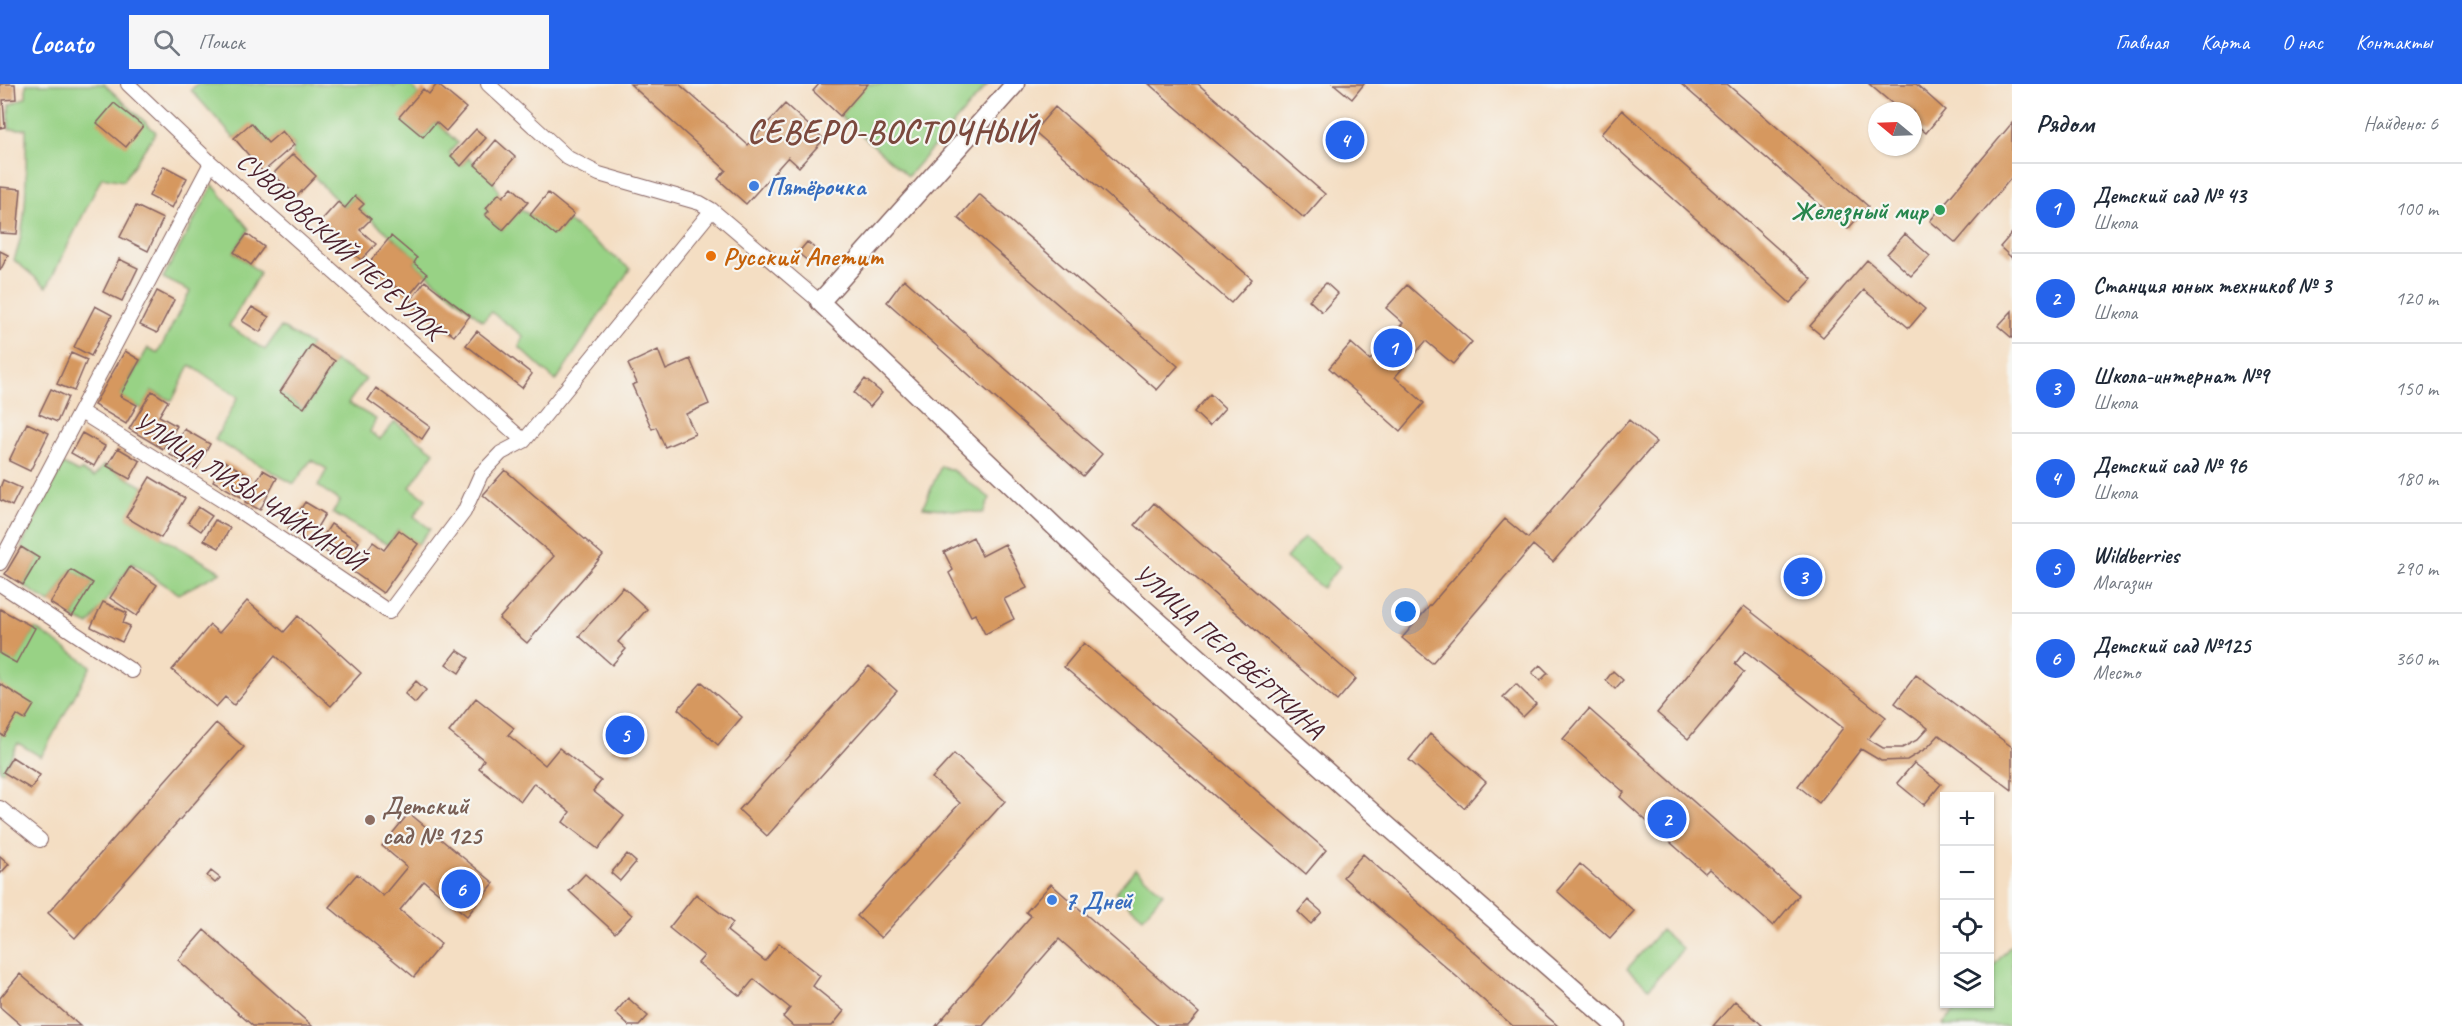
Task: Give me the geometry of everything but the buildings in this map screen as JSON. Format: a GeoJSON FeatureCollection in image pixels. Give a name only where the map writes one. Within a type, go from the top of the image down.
{"type":"FeatureCollection","features":[{"type":"Feature","properties":{"kind":"street","name":"СУВОРОВСКИЙ ПЕРЕУЛОК"},"geometry":{"type":"LineString","coordinates":[[128,84],[211,163],[524,441]]}},
{"type":"Feature","properties":{"kind":"street"},"geometry":{"type":"LineString","coordinates":[[488,84],[568,158],[599,174],[700,203],[712,210],[820,302],[1016,84]]}},
{"type":"Feature","properties":{"kind":"street"},"geometry":{"type":"LineString","coordinates":[[0,563],[211,163]]}},
{"type":"Feature","properties":{"kind":"street"},"geometry":{"type":"LineString","coordinates":[[524,441],[712,210]]}},
{"type":"Feature","properties":{"kind":"street","name":"УЛИЦА ПЕРЕВЁРТКИНА"},"geometry":{"type":"LineString","coordinates":[[820,302],[1095,565],[1616,1026]]}},
{"type":"Feature","properties":{"kind":"street","name":"УЛИЦА ЛИЗЫ ЧАЙКИНОЙ"},"geometry":{"type":"LineString","coordinates":[[81,412],[236,509],[389,612],[464,512],[481,474],[501,453],[524,441]]}},
{"type":"Feature","properties":{"kind":"street"},"geometry":{"type":"LineString","coordinates":[[0,584],[132,671]]}},
{"type":"Feature","properties":{"kind":"street"},"geometry":{"type":"LineString","coordinates":[[0,808],[40,840]]}},
{"type":"Feature","properties":{"kind":"green space"},"geometry":{"type":"Polygon","coordinates":[[[26,84],[104,84],[156,132],[123,181],[102,177],[47,287],[14,260],[19,245],[24,212],[26,129],[9,129],[9,105],[26,97],[26,84]]]}},
{"type":"Feature","properties":{"kind":"green space"},"geometry":{"type":"Polygon","coordinates":[[[197,84],[391,84],[394,87],[397,84],[410,84],[419,94],[400,117],[423,137],[436,122],[458,143],[449,153],[461,166],[469,158],[494,182],[499,193],[486,208],[489,211],[485,215],[502,230],[521,210],[556,235],[568,221],[630,269],[556,381],[519,347],[523,336],[491,312],[483,321],[414,263],[417,258],[359,209],[363,204],[355,196],[345,208],[338,202],[293,154],[294,145],[282,132],[268,143],[251,124],[234,138],[191,90],[197,84]]]}},
{"type":"Feature","properties":{"kind":"green space"},"geometry":{"type":"Polygon","coordinates":[[[867,84],[988,84],[908,176],[840,116],[867,84]]]}},
{"type":"Feature","properties":{"kind":"green space"},"geometry":{"type":"Polygon","coordinates":[[[213,185],[249,229],[234,252],[260,273],[229,326],[265,350],[281,327],[311,345],[280,392],[304,410],[335,361],[366,379],[348,403],[376,419],[370,432],[380,439],[395,422],[434,452],[410,487],[426,499],[414,516],[430,529],[418,544],[398,530],[388,545],[332,513],[340,501],[318,486],[327,469],[311,460],[294,484],[215,440],[238,397],[190,365],[172,401],[152,391],[142,409],[120,396],[148,348],[158,353],[190,291],[163,278],[213,185]]]}},
{"type":"Feature","properties":{"kind":"green space"},"geometry":{"type":"Polygon","coordinates":[[[63,464],[94,477],[104,465],[144,487],[127,517],[221,572],[179,594],[132,563],[89,625],[72,617],[93,583],[71,570],[50,603],[23,585],[39,558],[21,547],[63,464]]]}},
{"type":"Feature","properties":{"kind":"green space"},"geometry":{"type":"Polygon","coordinates":[[[941,466],[952,470],[990,498],[983,513],[923,507],[941,466]]]}},
{"type":"Feature","properties":{"kind":"green space"},"geometry":{"type":"Polygon","coordinates":[[[1304,537],[1340,566],[1322,588],[1286,558],[1304,537]]]}},
{"type":"Feature","properties":{"kind":"green space"},"geometry":{"type":"Polygon","coordinates":[[[35,628],[91,666],[41,757],[18,743],[3,772],[0,770],[0,654],[16,662],[35,628]]]}},
{"type":"Feature","properties":{"kind":"green space"},"geometry":{"type":"Polygon","coordinates":[[[1135,869],[1163,893],[1143,917],[1115,893],[1135,869]]]}},
{"type":"Feature","properties":{"kind":"green space"},"geometry":{"type":"Polygon","coordinates":[[[1661,930],[1683,949],[1649,988],[1627,969],[1661,930]]]}},
{"type":"Feature","properties":{"kind":"green space"},"geometry":{"type":"Polygon","coordinates":[[[2012,944],[2012,1026],[1945,1026],[1943,1024],[1957,1008],[1994,1008],[1994,965],[2012,944]]]}},
{"type":"Feature","properties":{"kind":"place","name":"Детский сад № 96"},"geometry":{"type":"Point","coordinates":[1345,140]}},
{"type":"Feature","properties":{"kind":"place","name":"Пятёрочка"},"geometry":{"type":"Point","coordinates":[754,186]}},
{"type":"Feature","properties":{"kind":"place","name":"Железный мир"},"geometry":{"type":"Point","coordinates":[1940,210]}},
{"type":"Feature","properties":{"kind":"place","name":"Русский Апетит"},"geometry":{"type":"Point","coordinates":[711,256]}},
{"type":"Feature","properties":{"kind":"place","name":"Детский сад № 43"},"geometry":{"type":"Point","coordinates":[1393,348]}},
{"type":"Feature","properties":{"kind":"place","name":"Школа-интернат №9"},"geometry":{"type":"Point","coordinates":[1803,577]}},
{"type":"Feature","properties":{"kind":"place","name":"Wildberries"},"geometry":{"type":"Point","coordinates":[625,735]}},
{"type":"Feature","properties":{"kind":"place","name":"Станция юных техников № 3"},"geometry":{"type":"Point","coordinates":[1667,819]}},
{"type":"Feature","properties":{"kind":"place","name":"Детский сад № 125"},"geometry":{"type":"Point","coordinates":[370,820]}},
{"type":"Feature","properties":{"kind":"place","name":"Детский сад №125"},"geometry":{"type":"Point","coordinates":[461,889]}},
{"type":"Feature","properties":{"kind":"place","name":"7 Дней"},"geometry":{"type":"Point","coordinates":[1052,900]}},
{"type":"Feature","properties":{"kind":"district","name":"СЕВЕРО-ВОСТОЧНЫЙ"},"geometry":{"type":"Point","coordinates":[892,131]}}]}
